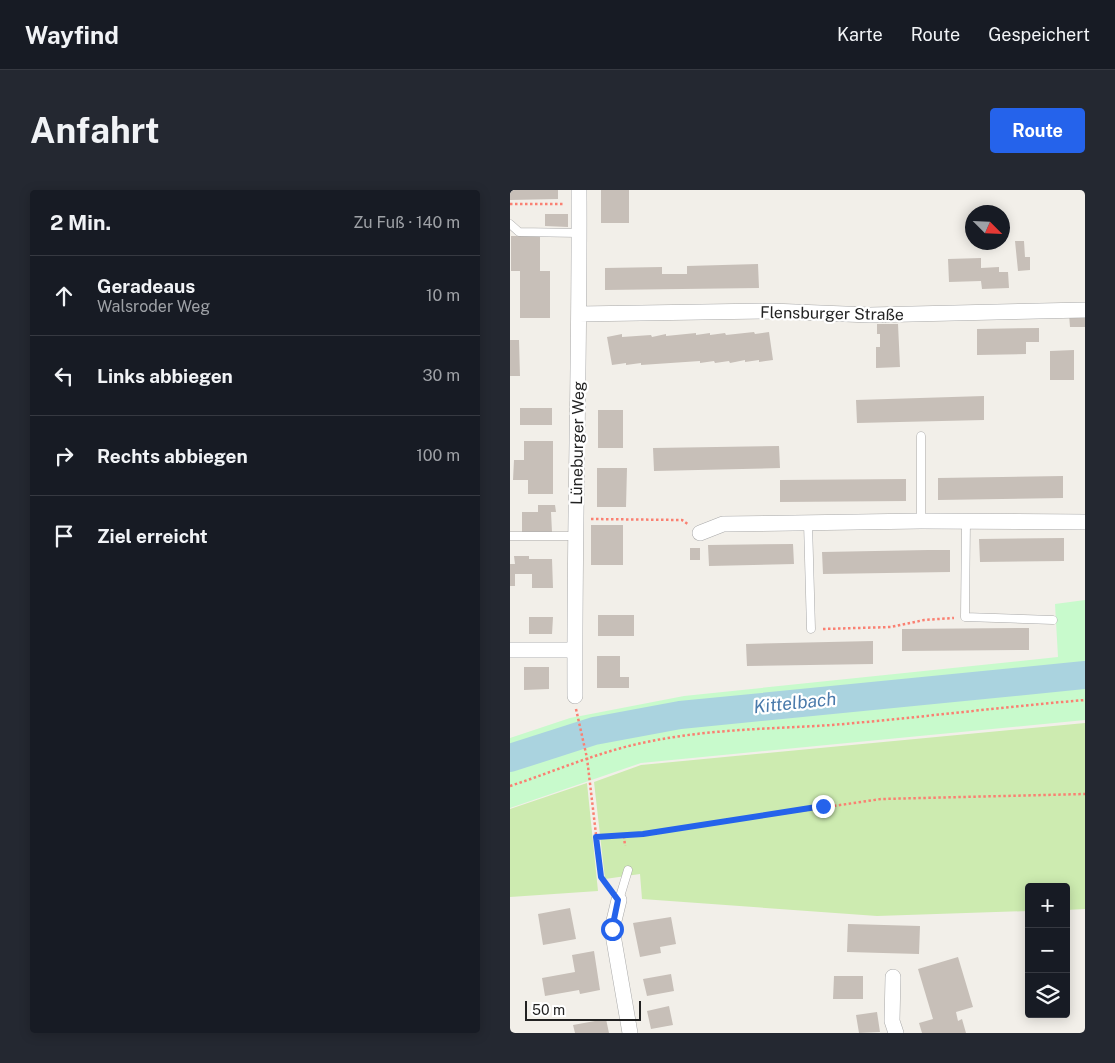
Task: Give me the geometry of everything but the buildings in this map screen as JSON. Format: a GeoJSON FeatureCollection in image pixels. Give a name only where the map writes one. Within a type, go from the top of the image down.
{"type":"FeatureCollection","features":[{"type":"Feature","properties":{"kind":"street","name":"Lüneburger Weg"},"geometry":{"type":"LineString","coordinates":[[576,703],[575,518],[579,197]]}},
{"type":"Feature","properties":{"kind":"street","name":"Flensburger Straße"},"geometry":{"type":"LineString","coordinates":[[579,314],[771,311],[870,314],[1085,310]]}},
{"type":"Feature","properties":{"kind":"street"},"geometry":{"type":"LineString","coordinates":[[700,533],[723,524],[921,521],[1085,522]]}},
{"type":"Feature","properties":{"kind":"street"},"geometry":{"type":"LineString","coordinates":[[510,650],[575,650]]}},
{"type":"Feature","properties":{"kind":"street"},"geometry":{"type":"LineString","coordinates":[[618,900],[612,929],[630,1033]]}},
{"type":"Feature","properties":{"kind":"street"},"geometry":{"type":"LineString","coordinates":[[892,977],[892,1021],[896,1033]]}},
{"type":"Feature","properties":{"kind":"lane"},"geometry":{"type":"LineString","coordinates":[[510,224],[519,232],[579,233]]}},
{"type":"Feature","properties":{"kind":"lane"},"geometry":{"type":"LineString","coordinates":[[921,436],[921,521]]}},
{"type":"Feature","properties":{"kind":"lane"},"geometry":{"type":"LineString","coordinates":[[966,521],[965,617],[1053,620]]}},
{"type":"Feature","properties":{"kind":"lane"},"geometry":{"type":"LineString","coordinates":[[808,523],[811,629]]}},
{"type":"Feature","properties":{"kind":"lane"},"geometry":{"type":"LineString","coordinates":[[510,536],[575,536]]}},
{"type":"Feature","properties":{"kind":"lane"},"geometry":{"type":"LineString","coordinates":[[618,900],[628,870]]}},
{"type":"Feature","properties":{"kind":"path"},"geometry":{"type":"LineString","coordinates":[[510,204],[579,197]]}},
{"type":"Feature","properties":{"kind":"path"},"geometry":{"type":"LineString","coordinates":[[575,518],[682,520]]}},
{"type":"Feature","properties":{"kind":"path"},"geometry":{"type":"LineString","coordinates":[[811,629],[891,627],[924,620],[965,617]]}},
{"type":"Feature","properties":{"kind":"path"},"geometry":{"type":"LineString","coordinates":[[510,786],[587,758],[645,742],[704,732],[832,725],[1085,700]]}},
{"type":"Feature","properties":{"kind":"path"},"geometry":{"type":"LineString","coordinates":[[576,703],[587,758],[601,877],[618,900]]}},
{"type":"Feature","properties":{"kind":"path"},"geometry":{"type":"LineString","coordinates":[[596,837],[624,836],[881,798],[1085,794]]}},
{"type":"Feature","properties":{"kind":"path"},"geometry":{"type":"LineString","coordinates":[[624,836],[625,846]]}},
{"type":"Feature","properties":{"kind":"green space"},"geometry":{"type":"Polygon","coordinates":[[[1085,600],[1085,720],[641,763],[510,808],[510,738],[570,718],[684,696],[1058,657],[1055,604],[1085,600]]]}},
{"type":"Feature","properties":{"kind":"green space"},"geometry":{"type":"Polygon","coordinates":[[[1085,723],[1085,909],[1070,910],[1070,883],[1025,883],[1025,911],[877,916],[642,899],[640,874],[605,879],[594,782],[641,765],[1085,723]]]}},
{"type":"Feature","properties":{"kind":"green space"},"geometry":{"type":"Polygon","coordinates":[[[587,783],[598,891],[510,897],[510,809],[587,783]]]}},
{"type":"Feature","properties":{"kind":"waterway","name":"Kittelbach"},"geometry":{"type":"LineString","coordinates":[[510,758],[594,731],[680,715],[1085,675]]}},
{"type":"Feature","properties":{"kind":"route"},"geometry":{"type":"LineString","coordinates":[[612,929],[618,900],[601,877],[596,837],[643,834],[823,806]]}}]}
